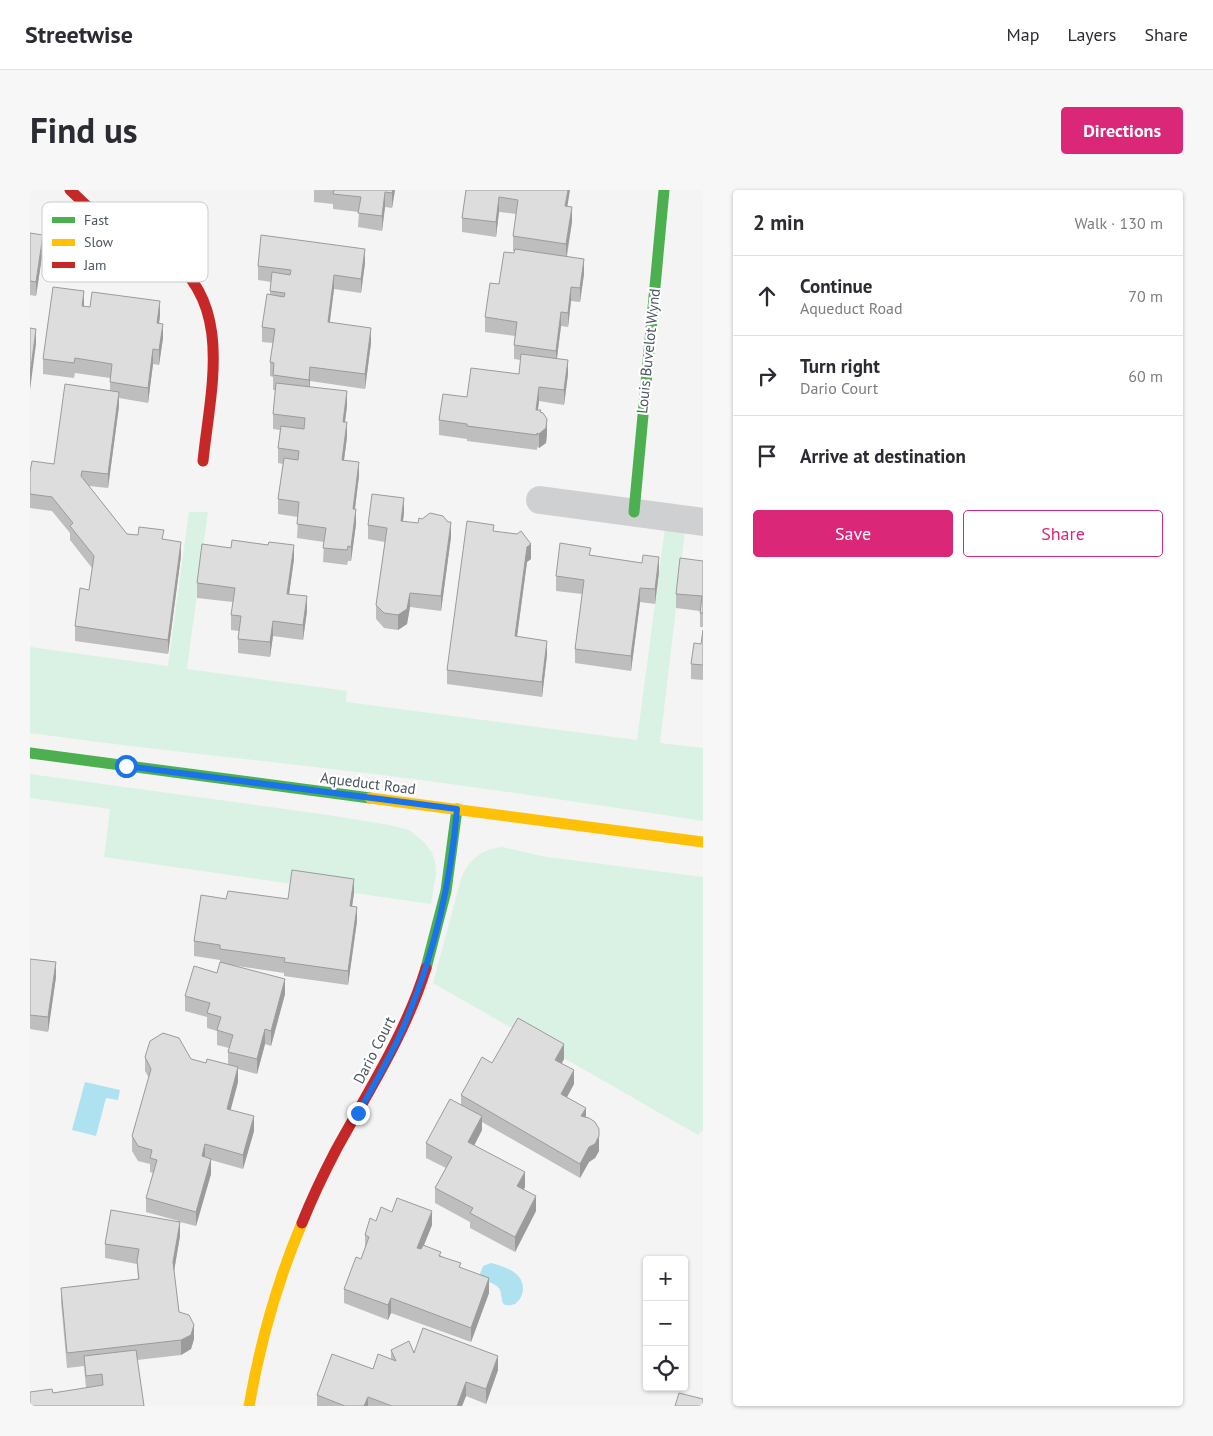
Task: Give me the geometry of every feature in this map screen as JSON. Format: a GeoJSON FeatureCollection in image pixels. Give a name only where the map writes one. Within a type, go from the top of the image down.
{"type":"FeatureCollection","features":[{"type":"Feature","properties":{"kind":"street"},"geometry":{"type":"LineString","coordinates":[[70,190],[84,202]]}},
{"type":"Feature","properties":{"kind":"street","name":"Louis Buvelot Wynd"},"geometry":{"type":"LineString","coordinates":[[634,512],[664,190]]}},
{"type":"Feature","properties":{"kind":"street"},"geometry":{"type":"LineString","coordinates":[[194,282],[210,315],[214,337],[214,366],[203,461]]}},
{"type":"Feature","properties":{"kind":"street"},"geometry":{"type":"LineString","coordinates":[[540,500],[703,522]]}},
{"type":"Feature","properties":{"kind":"street","name":"Aqueduct Road"},"geometry":{"type":"LineString","coordinates":[[30,753],[703,842]]}},
{"type":"Feature","properties":{"kind":"street","name":"Dario Court"},"geometry":{"type":"LineString","coordinates":[[249,1406],[266,1324],[287,1259],[336,1151],[383,1069],[406,1022],[422,977],[442,906],[453,852],[457,809]]}},
{"type":"Feature","properties":{"kind":"green space"},"geometry":{"type":"Polygon","coordinates":[[[189,512],[208,512],[187,669],[347,691],[346,702],[637,740],[665,528],[685,531],[660,743],[703,748],[703,821],[416,779],[30,733],[30,647],[168,666],[189,512]]]}},
{"type":"Feature","properties":{"kind":"green space"},"geometry":{"type":"Polygon","coordinates":[[[30,774],[328,815],[409,830],[424,842],[432,853],[435,862],[436,874],[431,904],[104,857],[110,809],[30,798],[30,774]]]}},
{"type":"Feature","properties":{"kind":"green space"},"geometry":{"type":"Polygon","coordinates":[[[502,847],[547,857],[703,877],[703,1130],[698,1135],[433,983],[464,872],[472,861],[482,853],[502,847]]]}},
{"type":"Feature","properties":{"kind":"water"},"geometry":{"type":"Polygon","coordinates":[[[85,1082],[120,1090],[118,1100],[106,1098],[96,1136],[72,1130],[85,1082]]]}},
{"type":"Feature","properties":{"kind":"water"},"geometry":{"type":"Polygon","coordinates":[[[491,1263],[513,1271],[520,1279],[523,1292],[515,1304],[505,1305],[498,1287],[482,1279],[480,1274],[483,1266],[491,1263]]]}},
{"type":"Feature","properties":{"kind":"building"},"geometry":{"type":"Polygon","coordinates":[[[334,190],[393,190],[392,193],[385,192],[382,216],[358,213],[361,197],[333,194],[334,190]]]}},
{"type":"Feature","properties":{"kind":"building"},"geometry":{"type":"Polygon","coordinates":[[[466,190],[568,190],[565,206],[572,207],[566,244],[513,236],[518,200],[499,197],[496,222],[462,218],[466,190]]]}},
{"type":"Feature","properties":{"kind":"building"},"geometry":{"type":"Polygon","coordinates":[[[30,233],[42,235],[42,242],[36,282],[30,281],[30,233]]]}},
{"type":"Feature","properties":{"kind":"building"},"geometry":{"type":"Polygon","coordinates":[[[261,235],[365,249],[361,279],[334,275],[328,322],[371,328],[365,374],[310,367],[309,380],[273,375],[274,363],[270,362],[275,329],[262,327],[267,294],[284,297],[285,293],[270,291],[272,272],[290,275],[291,270],[258,266],[261,235]]]}},
{"type":"Feature","properties":{"kind":"building"},"geometry":{"type":"Polygon","coordinates":[[[515,249],[584,259],[580,288],[571,287],[568,313],[561,312],[556,351],[514,345],[517,322],[485,317],[490,283],[499,284],[504,252],[514,253],[515,249]]]}},
{"type":"Feature","properties":{"kind":"building"},"geometry":{"type":"Polygon","coordinates":[[[53,287],[84,291],[82,306],[90,307],[92,292],[160,301],[157,323],[163,324],[159,350],[153,349],[148,388],[110,382],[112,364],[75,358],[74,363],[43,359],[53,287]]]}},
{"type":"Feature","properties":{"kind":"building"},"geometry":{"type":"Polygon","coordinates":[[[30,328],[36,329],[30,375],[30,328]]]}},
{"type":"Feature","properties":{"kind":"building"},"geometry":{"type":"Polygon","coordinates":[[[521,354],[568,360],[564,390],[539,387],[536,410],[541,410],[540,412],[547,419],[546,428],[539,434],[467,426],[467,424],[439,420],[443,394],[467,397],[471,368],[519,374],[521,354]]]}},
{"type":"Feature","properties":{"kind":"building"},"geometry":{"type":"Polygon","coordinates":[[[276,383],[347,391],[343,422],[347,422],[342,460],[359,462],[353,509],[356,509],[351,547],[348,546],[347,550],[323,548],[326,528],[297,524],[299,502],[278,499],[284,458],[298,460],[299,451],[278,448],[281,426],[304,429],[305,418],[273,414],[276,383]]]}},
{"type":"Feature","properties":{"kind":"building"},"geometry":{"type":"Polygon","coordinates":[[[65,384],[119,392],[108,474],[82,471],[81,476],[127,534],[138,535],[139,527],[164,530],[162,539],[181,542],[168,640],[75,626],[80,588],[89,590],[94,556],[70,526],[73,523],[52,497],[30,494],[32,461],[54,464],[65,384]]]}},
{"type":"Feature","properties":{"kind":"building"},"geometry":{"type":"Polygon","coordinates":[[[372,494],[404,498],[401,521],[418,523],[419,518],[422,519],[430,513],[443,516],[448,522],[451,522],[441,596],[410,593],[407,609],[398,615],[384,613],[376,605],[387,528],[368,525],[372,494]]]}},
{"type":"Feature","properties":{"kind":"building"},"geometry":{"type":"Polygon","coordinates":[[[467,521],[494,525],[493,531],[517,534],[521,531],[531,544],[527,547],[515,636],[547,641],[542,682],[447,670],[467,521]]]}},
{"type":"Feature","properties":{"kind":"building"},"geometry":{"type":"Polygon","coordinates":[[[232,540],[268,545],[269,542],[294,545],[287,594],[307,596],[303,625],[273,621],[270,642],[238,639],[241,616],[231,615],[235,588],[197,583],[202,544],[231,548],[232,540]]]}},
{"type":"Feature","properties":{"kind":"building"},"geometry":{"type":"Polygon","coordinates":[[[560,543],[591,548],[589,555],[642,563],[643,555],[659,557],[655,589],[640,588],[631,656],[575,649],[584,580],[556,576],[560,543]]]}},
{"type":"Feature","properties":{"kind":"building"},"geometry":{"type":"Polygon","coordinates":[[[680,558],[703,561],[703,613],[700,613],[702,596],[676,594],[680,558]]]}},
{"type":"Feature","properties":{"kind":"building"},"geometry":{"type":"Polygon","coordinates":[[[703,630],[703,665],[691,664],[694,643],[701,644],[703,630]]]}},
{"type":"Feature","properties":{"kind":"building"},"geometry":{"type":"Polygon","coordinates":[[[292,870],[354,879],[350,906],[357,907],[348,971],[284,962],[285,958],[220,949],[220,945],[194,941],[201,895],[226,899],[228,891],[288,899],[292,870]]]}},
{"type":"Feature","properties":{"kind":"building"},"geometry":{"type":"Polygon","coordinates":[[[30,959],[56,962],[48,1017],[30,1015],[30,959]]]}},
{"type":"Feature","properties":{"kind":"building"},"geometry":{"type":"Polygon","coordinates":[[[220,962],[285,979],[271,1031],[265,1029],[257,1059],[228,1052],[233,1035],[217,1030],[221,1017],[207,1013],[210,1003],[185,996],[194,966],[217,973],[220,962]]]}},
{"type":"Feature","properties":{"kind":"building"},"geometry":{"type":"Polygon","coordinates":[[[518,1018],[564,1044],[555,1060],[574,1070],[561,1094],[586,1108],[581,1116],[595,1122],[599,1129],[599,1136],[595,1144],[589,1147],[580,1164],[461,1095],[482,1057],[492,1063],[518,1018]]]}},
{"type":"Feature","properties":{"kind":"building"},"geometry":{"type":"Polygon","coordinates":[[[163,1033],[179,1038],[191,1059],[206,1063],[207,1059],[238,1067],[227,1109],[254,1116],[243,1155],[205,1144],[202,1156],[211,1159],[196,1212],[146,1198],[157,1160],[150,1158],[152,1150],[138,1146],[132,1136],[151,1069],[145,1057],[150,1041],[163,1033]]]}},
{"type":"Feature","properties":{"kind":"building"},"geometry":{"type":"Polygon","coordinates":[[[450,1099],[482,1116],[468,1142],[525,1172],[517,1186],[536,1196],[515,1237],[470,1213],[473,1208],[435,1188],[452,1157],[426,1143],[450,1099]]]}},
{"type":"Feature","properties":{"kind":"building"},"geometry":{"type":"Polygon","coordinates":[[[397,1198],[432,1211],[417,1248],[421,1249],[423,1245],[441,1252],[439,1256],[461,1263],[459,1267],[489,1278],[471,1328],[391,1298],[388,1305],[344,1289],[356,1257],[361,1259],[369,1237],[365,1235],[370,1218],[376,1221],[381,1207],[392,1212],[397,1198]]]}},
{"type":"Feature","properties":{"kind":"building"},"geometry":{"type":"Polygon","coordinates":[[[111,1210],[180,1222],[173,1262],[179,1312],[189,1315],[194,1325],[191,1335],[181,1340],[67,1353],[61,1288],[139,1279],[137,1261],[139,1249],[105,1244],[111,1210]]]}},
{"type":"Feature","properties":{"kind":"building"},"geometry":{"type":"Polygon","coordinates":[[[423,1328],[498,1356],[486,1389],[466,1382],[457,1406],[392,1406],[368,1397],[364,1406],[345,1406],[317,1395],[332,1354],[373,1369],[378,1354],[396,1361],[391,1350],[409,1341],[414,1353],[423,1328]]]}},
{"type":"Feature","properties":{"kind":"building"},"geometry":{"type":"Polygon","coordinates":[[[136,1350],[144,1406],[30,1406],[30,1392],[52,1389],[53,1393],[103,1385],[102,1374],[86,1376],[84,1356],[136,1350]]]}},
{"type":"Feature","properties":{"kind":"building"},"geometry":{"type":"Polygon","coordinates":[[[679,1393],[703,1399],[703,1406],[675,1406],[679,1393]]]}},
{"type":"Feature","properties":{"kind":"traffic: fast"},"geometry":{"type":"LineString","coordinates":[[634,512],[664,190]]}},
{"type":"Feature","properties":{"kind":"traffic: fast"},"geometry":{"type":"LineString","coordinates":[[30,753],[370,798]]}},
{"type":"Feature","properties":{"kind":"traffic: fast"},"geometry":{"type":"LineString","coordinates":[[426,968],[446,891],[457,809]]}},
{"type":"Feature","properties":{"kind":"traffic: slow"},"geometry":{"type":"LineString","coordinates":[[370,798],[703,842]]}},
{"type":"Feature","properties":{"kind":"traffic: slow"},"geometry":{"type":"LineString","coordinates":[[249,1406],[258,1359],[270,1313],[302,1223]]}},
{"type":"Feature","properties":{"kind":"traffic: jam"},"geometry":{"type":"LineString","coordinates":[[70,190],[83,202]]}},
{"type":"Feature","properties":{"kind":"traffic: jam"},"geometry":{"type":"LineString","coordinates":[[192,282],[202,298],[210,323],[213,350],[213,378],[203,461]]}},
{"type":"Feature","properties":{"kind":"traffic: jam"},"geometry":{"type":"LineString","coordinates":[[302,1223],[336,1150],[397,1038],[418,992],[426,968]]}},
{"type":"Feature","properties":{"kind":"route"},"geometry":{"type":"LineString","coordinates":[[126,766],[457,809],[453,852],[442,906],[422,977],[406,1022],[383,1069],[358,1113]]}}]}
